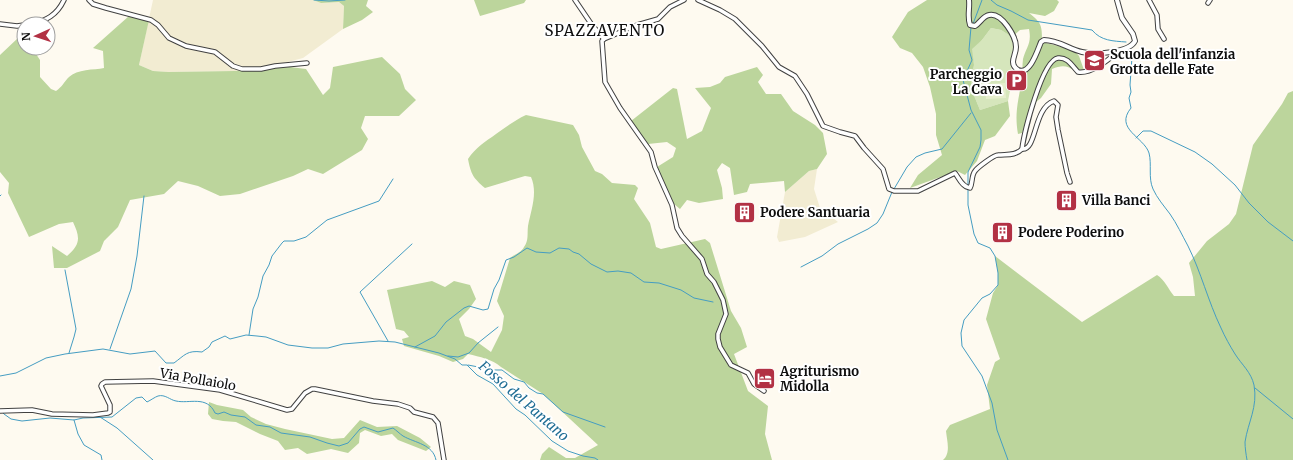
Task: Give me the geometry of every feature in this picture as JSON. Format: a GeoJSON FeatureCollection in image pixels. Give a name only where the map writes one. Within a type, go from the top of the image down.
{"type":"FeatureCollection","features":[{"type":"Feature","properties":{"kind":"street"},"geometry":{"type":"LineString","coordinates":[[53,16],[64,0]]}},
{"type":"Feature","properties":{"kind":"street"},"geometry":{"type":"LineString","coordinates":[[89,0],[93,4],[151,20],[158,25],[169,38],[186,46],[215,52],[233,66],[261,69],[307,63]]}},
{"type":"Feature","properties":{"kind":"street"},"geometry":{"type":"LineString","coordinates":[[575,0],[603,40],[605,82],[620,108],[651,152],[655,167],[674,212],[677,228],[702,259],[707,274],[714,282],[723,300],[726,314],[718,334],[720,347],[731,365],[748,372],[754,384],[764,391]]}},
{"type":"Feature","properties":{"kind":"street"},"geometry":{"type":"LineString","coordinates":[[603,40],[637,25],[658,19],[670,7],[684,0]]}},
{"type":"Feature","properties":{"kind":"street"},"geometry":{"type":"LineString","coordinates":[[698,0],[735,19],[762,46],[779,67],[795,76],[807,94],[823,126],[855,136],[883,169],[888,187],[891,191],[918,191],[954,173],[956,173],[964,186],[970,188],[974,172],[982,164],[997,155],[1008,155],[1019,152],[1022,149],[1026,149],[1031,144],[1036,124],[1050,102],[1054,101],[1057,102],[1058,105],[1056,117],[1059,137],[1070,182]]}},
{"type":"Feature","properties":{"kind":"street"},"geometry":{"type":"LineString","coordinates":[[969,0],[970,8],[968,21],[972,26],[978,25],[985,16],[990,14],[996,15],[1003,21],[1013,34],[1016,53],[1013,61],[1018,70],[1025,70],[1029,66],[1033,61],[1041,42],[1044,40],[1062,44],[1087,53],[1119,51],[1134,44],[1135,41],[1133,34],[1122,18],[1117,0]]}},
{"type":"Feature","properties":{"kind":"street"},"geometry":{"type":"LineString","coordinates":[[1149,0],[1157,14],[1158,29],[1164,39]]}},
{"type":"Feature","properties":{"kind":"street"},"geometry":{"type":"LineString","coordinates":[[0,24],[16,26]]}},
{"type":"Feature","properties":{"kind":"street"},"geometry":{"type":"LineString","coordinates":[[1022,149],[1038,88],[1045,71],[1053,60],[1064,58],[1071,63],[1078,72],[1081,72],[1091,70],[1119,51]]}},
{"type":"Feature","properties":{"kind":"street","name":"Via Pollaiolo"},"geometry":{"type":"LineString","coordinates":[[0,410],[32,410],[52,414],[104,414],[110,412],[110,405],[102,390],[102,384],[105,382],[153,381],[220,390],[288,410],[292,409],[308,391],[315,389],[398,404],[410,408],[414,412],[432,417],[438,423],[444,460]]}},
{"type":"Feature","properties":{"kind":"shaded area"},"geometry":{"type":"Polygon","coordinates":[[[153,0],[313,0],[321,3],[339,2],[344,6],[343,29],[303,58],[261,69],[235,71],[153,71],[139,65],[153,0]]]}},
{"type":"Feature","properties":{"kind":"shaded area"},"geometry":{"type":"Polygon","coordinates":[[[817,169],[814,189],[820,208],[838,222],[805,237],[779,242],[777,237],[785,192],[809,171],[817,169]]]}},
{"type":"Feature","properties":{"kind":"green space"},"geometry":{"type":"Polygon","coordinates":[[[313,0],[368,0],[366,6],[373,12],[362,20],[343,29],[344,6],[339,2],[321,3],[313,0]]]}},
{"type":"Feature","properties":{"kind":"green space"},"geometry":{"type":"Polygon","coordinates":[[[474,0],[526,0],[524,3],[480,16],[474,0]]]}},
{"type":"Feature","properties":{"kind":"green space"},"geometry":{"type":"Polygon","coordinates":[[[927,0],[1057,0],[1059,2],[1054,11],[1045,16],[1029,13],[1039,22],[1042,32],[1042,42],[1074,50],[1079,56],[1084,70],[1076,72],[1064,66],[1052,69],[1051,84],[1041,98],[1031,106],[1022,133],[1018,134],[1017,106],[1023,59],[1030,38],[1029,29],[1020,30],[1012,37],[1001,30],[991,28],[982,40],[972,49],[974,65],[971,81],[973,93],[980,110],[1008,101],[1010,116],[995,136],[985,140],[977,161],[965,175],[957,171],[910,188],[918,175],[942,155],[936,135],[936,114],[930,87],[923,67],[912,53],[900,48],[892,37],[908,12],[927,0]]]}},
{"type":"Feature","properties":{"kind":"green space"},"geometry":{"type":"Polygon","coordinates":[[[129,16],[149,20],[139,65],[153,71],[235,71],[290,67],[306,69],[323,95],[330,88],[333,67],[382,57],[400,74],[405,89],[416,100],[399,116],[365,116],[361,128],[368,139],[362,150],[323,174],[308,169],[293,176],[240,194],[220,196],[198,186],[178,181],[164,194],[130,200],[118,227],[104,241],[100,251],[67,268],[54,268],[52,246],[67,256],[72,252],[77,244],[77,232],[73,222],[59,224],[29,237],[8,193],[9,183],[0,172],[0,55],[16,40],[16,56],[37,56],[40,60],[40,77],[51,89],[56,91],[72,74],[76,72],[104,68],[103,51],[93,48],[129,16]]]}},
{"type":"Feature","properties":{"kind":"green space"},"geometry":{"type":"Polygon","coordinates":[[[991,28],[1001,30],[1012,37],[1014,50],[1011,56],[1012,81],[1008,101],[980,110],[973,93],[971,81],[974,65],[971,48],[982,40],[991,28]]]}},
{"type":"Feature","properties":{"kind":"green space"},"geometry":{"type":"Polygon","coordinates":[[[757,67],[763,75],[758,82],[766,94],[781,94],[793,111],[815,125],[823,133],[827,154],[817,169],[809,171],[785,192],[784,181],[750,184],[747,192],[734,195],[730,168],[722,163],[717,170],[722,188],[723,199],[699,203],[687,200],[680,209],[674,204],[657,167],[673,157],[676,148],[667,142],[648,144],[631,121],[673,88],[677,89],[687,139],[702,131],[711,108],[695,88],[710,87],[720,83],[725,77],[757,67]]]}},
{"type":"Feature","properties":{"kind":"green space"},"geometry":{"type":"Polygon","coordinates":[[[1005,83],[1006,98],[986,99],[985,84],[1005,83]]]}},
{"type":"Feature","properties":{"kind":"green space"},"geometry":{"type":"Polygon","coordinates":[[[1293,91],[1293,460],[943,460],[948,450],[946,431],[950,425],[990,409],[987,385],[995,362],[1000,359],[986,319],[993,293],[998,285],[998,273],[995,256],[1082,322],[1157,275],[1174,296],[1195,296],[1193,277],[1189,263],[1207,241],[1229,224],[1236,214],[1253,145],[1288,93],[1293,91]]]}},
{"type":"Feature","properties":{"kind":"green space"},"geometry":{"type":"Polygon","coordinates":[[[526,115],[573,125],[579,135],[582,147],[595,171],[602,174],[612,183],[635,185],[638,188],[634,199],[650,223],[656,247],[661,249],[705,239],[710,243],[731,311],[741,328],[747,347],[734,354],[748,391],[768,406],[765,434],[772,460],[540,460],[542,454],[549,447],[566,458],[575,458],[598,445],[543,394],[494,362],[468,354],[463,359],[453,362],[439,356],[404,346],[402,339],[409,337],[404,331],[396,329],[387,290],[432,281],[445,287],[454,281],[470,285],[476,299],[459,319],[465,336],[473,339],[491,352],[502,330],[504,316],[497,301],[510,258],[521,251],[527,242],[534,189],[531,177],[525,176],[485,188],[473,175],[468,159],[484,142],[526,115]]]}},
{"type":"Feature","properties":{"kind":"green space"},"geometry":{"type":"Polygon","coordinates":[[[209,402],[243,410],[251,417],[266,424],[332,439],[344,438],[360,420],[377,427],[397,426],[420,438],[431,447],[426,451],[398,440],[392,434],[381,436],[365,430],[360,433],[359,443],[348,453],[331,449],[307,454],[298,448],[285,450],[278,441],[236,422],[212,419],[208,414],[209,402]]]}},
{"type":"Feature","properties":{"kind":"waterway"},"geometry":{"type":"LineString","coordinates":[[314,0],[345,0]]}},
{"type":"Feature","properties":{"kind":"waterway"},"geometry":{"type":"LineString","coordinates":[[973,24],[982,0]]}},
{"type":"Feature","properties":{"kind":"waterway"},"geometry":{"type":"LineString","coordinates":[[991,0],[997,5],[1028,20],[1092,30],[1103,38],[1112,41],[1126,42]]}},
{"type":"Feature","properties":{"kind":"waterway"},"geometry":{"type":"LineString","coordinates":[[971,27],[969,50],[972,60],[963,80],[971,110],[981,130],[981,140],[980,147],[968,172],[968,205],[974,234],[978,243],[990,248],[995,256],[998,273],[998,285],[990,294],[982,298],[964,320],[961,333],[962,346],[982,376],[992,403],[997,430],[1008,460]]}},
{"type":"Feature","properties":{"kind":"waterway"},"geometry":{"type":"LineString","coordinates":[[1132,57],[1131,92],[1129,98],[1131,108],[1127,115],[1126,122],[1128,127],[1142,142],[1149,153],[1153,189],[1175,222],[1188,246],[1223,331],[1235,354],[1249,372],[1253,380],[1255,400],[1245,442],[1247,460]]}},
{"type":"Feature","properties":{"kind":"waterway"},"geometry":{"type":"LineString","coordinates":[[894,189],[907,167],[916,157],[942,149],[971,113]]}},
{"type":"Feature","properties":{"kind":"waterway"},"geometry":{"type":"LineString","coordinates":[[1136,138],[1143,131],[1151,131],[1195,152],[1212,164],[1235,185],[1249,203],[1268,222],[1293,241]]}},
{"type":"Feature","properties":{"kind":"waterway"},"geometry":{"type":"LineString","coordinates":[[249,335],[253,309],[258,297],[263,276],[272,256],[282,243],[284,241],[294,241],[306,237],[327,220],[379,201],[393,179]]}},
{"type":"Feature","properties":{"kind":"waterway"},"geometry":{"type":"LineString","coordinates":[[801,267],[822,256],[838,244],[877,223],[883,214],[892,192]]}},
{"type":"Feature","properties":{"kind":"waterway"},"geometry":{"type":"LineString","coordinates":[[110,349],[131,289],[137,256],[144,196]]}},
{"type":"Feature","properties":{"kind":"waterway"},"geometry":{"type":"LineString","coordinates":[[388,341],[360,292],[412,244]]}},
{"type":"Feature","properties":{"kind":"waterway"},"geometry":{"type":"LineString","coordinates":[[415,347],[435,336],[446,322],[464,308],[469,306],[483,310],[488,309],[494,289],[506,260],[514,257],[527,248],[536,252],[550,253],[559,248],[569,249],[579,254],[591,264],[607,272],[618,271],[631,273],[644,282],[659,283],[681,290],[694,298],[713,302]]}},
{"type":"Feature","properties":{"kind":"waterway"},"geometry":{"type":"LineString","coordinates":[[65,270],[76,329],[69,353]]}},
{"type":"Feature","properties":{"kind":"waterway"},"geometry":{"type":"LineString","coordinates":[[448,356],[458,357],[469,353],[478,343],[498,327]]}},
{"type":"Feature","properties":{"kind":"waterway","name":"Fosso del Pantano"},"geometry":{"type":"LineString","coordinates":[[0,376],[16,373],[46,358],[103,349],[130,354],[155,351],[166,363],[174,363],[189,352],[202,352],[209,347],[212,342],[225,336],[230,339],[246,335],[266,337],[288,345],[312,348],[328,348],[343,344],[379,341],[395,342],[439,353],[455,359],[462,365],[467,365],[477,375],[493,384],[516,409],[525,415],[552,441],[568,451],[598,460]]}},
{"type":"Feature","properties":{"kind":"waterway"},"geometry":{"type":"LineString","coordinates":[[468,365],[502,370],[514,379],[524,382],[529,388],[537,393],[543,394],[563,412],[605,427]]}},
{"type":"Feature","properties":{"kind":"waterway"},"geometry":{"type":"LineString","coordinates":[[1255,388],[1293,419]]}},
{"type":"Feature","properties":{"kind":"waterway"},"geometry":{"type":"LineString","coordinates":[[2,412],[11,419],[22,421],[50,418],[74,420],[83,418],[112,417],[136,398],[142,397],[147,402],[158,396],[163,396],[181,402],[203,402],[212,407],[215,413],[218,414],[224,412],[231,415],[245,417],[256,425],[270,427],[281,433],[310,437],[339,446],[348,443],[360,429],[364,427],[378,432],[393,428],[403,436],[427,447],[431,450],[436,460]]}},
{"type":"Feature","properties":{"kind":"waterway"},"geometry":{"type":"LineString","coordinates":[[100,417],[117,428],[153,460]]}},
{"type":"Feature","properties":{"kind":"waterway"},"geometry":{"type":"LineString","coordinates":[[74,420],[78,434],[84,445],[101,455],[102,460]]}},
{"type":"Feature","properties":{"kind":"place","name":"Scuola dell'infanzia Grotta delle Fate"},"geometry":{"type":"Point","coordinates":[1095,61]}},
{"type":"Feature","properties":{"kind":"place","name":"Parcheggio La Cava"},"geometry":{"type":"Point","coordinates":[1017,81]}},
{"type":"Feature","properties":{"kind":"place","name":"Villa Banci"},"geometry":{"type":"Point","coordinates":[1067,200]}},
{"type":"Feature","properties":{"kind":"place","name":"Podere Santuaria"},"geometry":{"type":"Point","coordinates":[745,212]}},
{"type":"Feature","properties":{"kind":"place","name":"Podere Poderino"},"geometry":{"type":"Point","coordinates":[1002,232]}},
{"type":"Feature","properties":{"kind":"place","name":"Agriturismo Midolla"},"geometry":{"type":"Point","coordinates":[765,378]}},
{"type":"Feature","properties":{"kind":"district","name":"SPAZZAVENTO"},"geometry":{"type":"Point","coordinates":[605,31]}}]}
